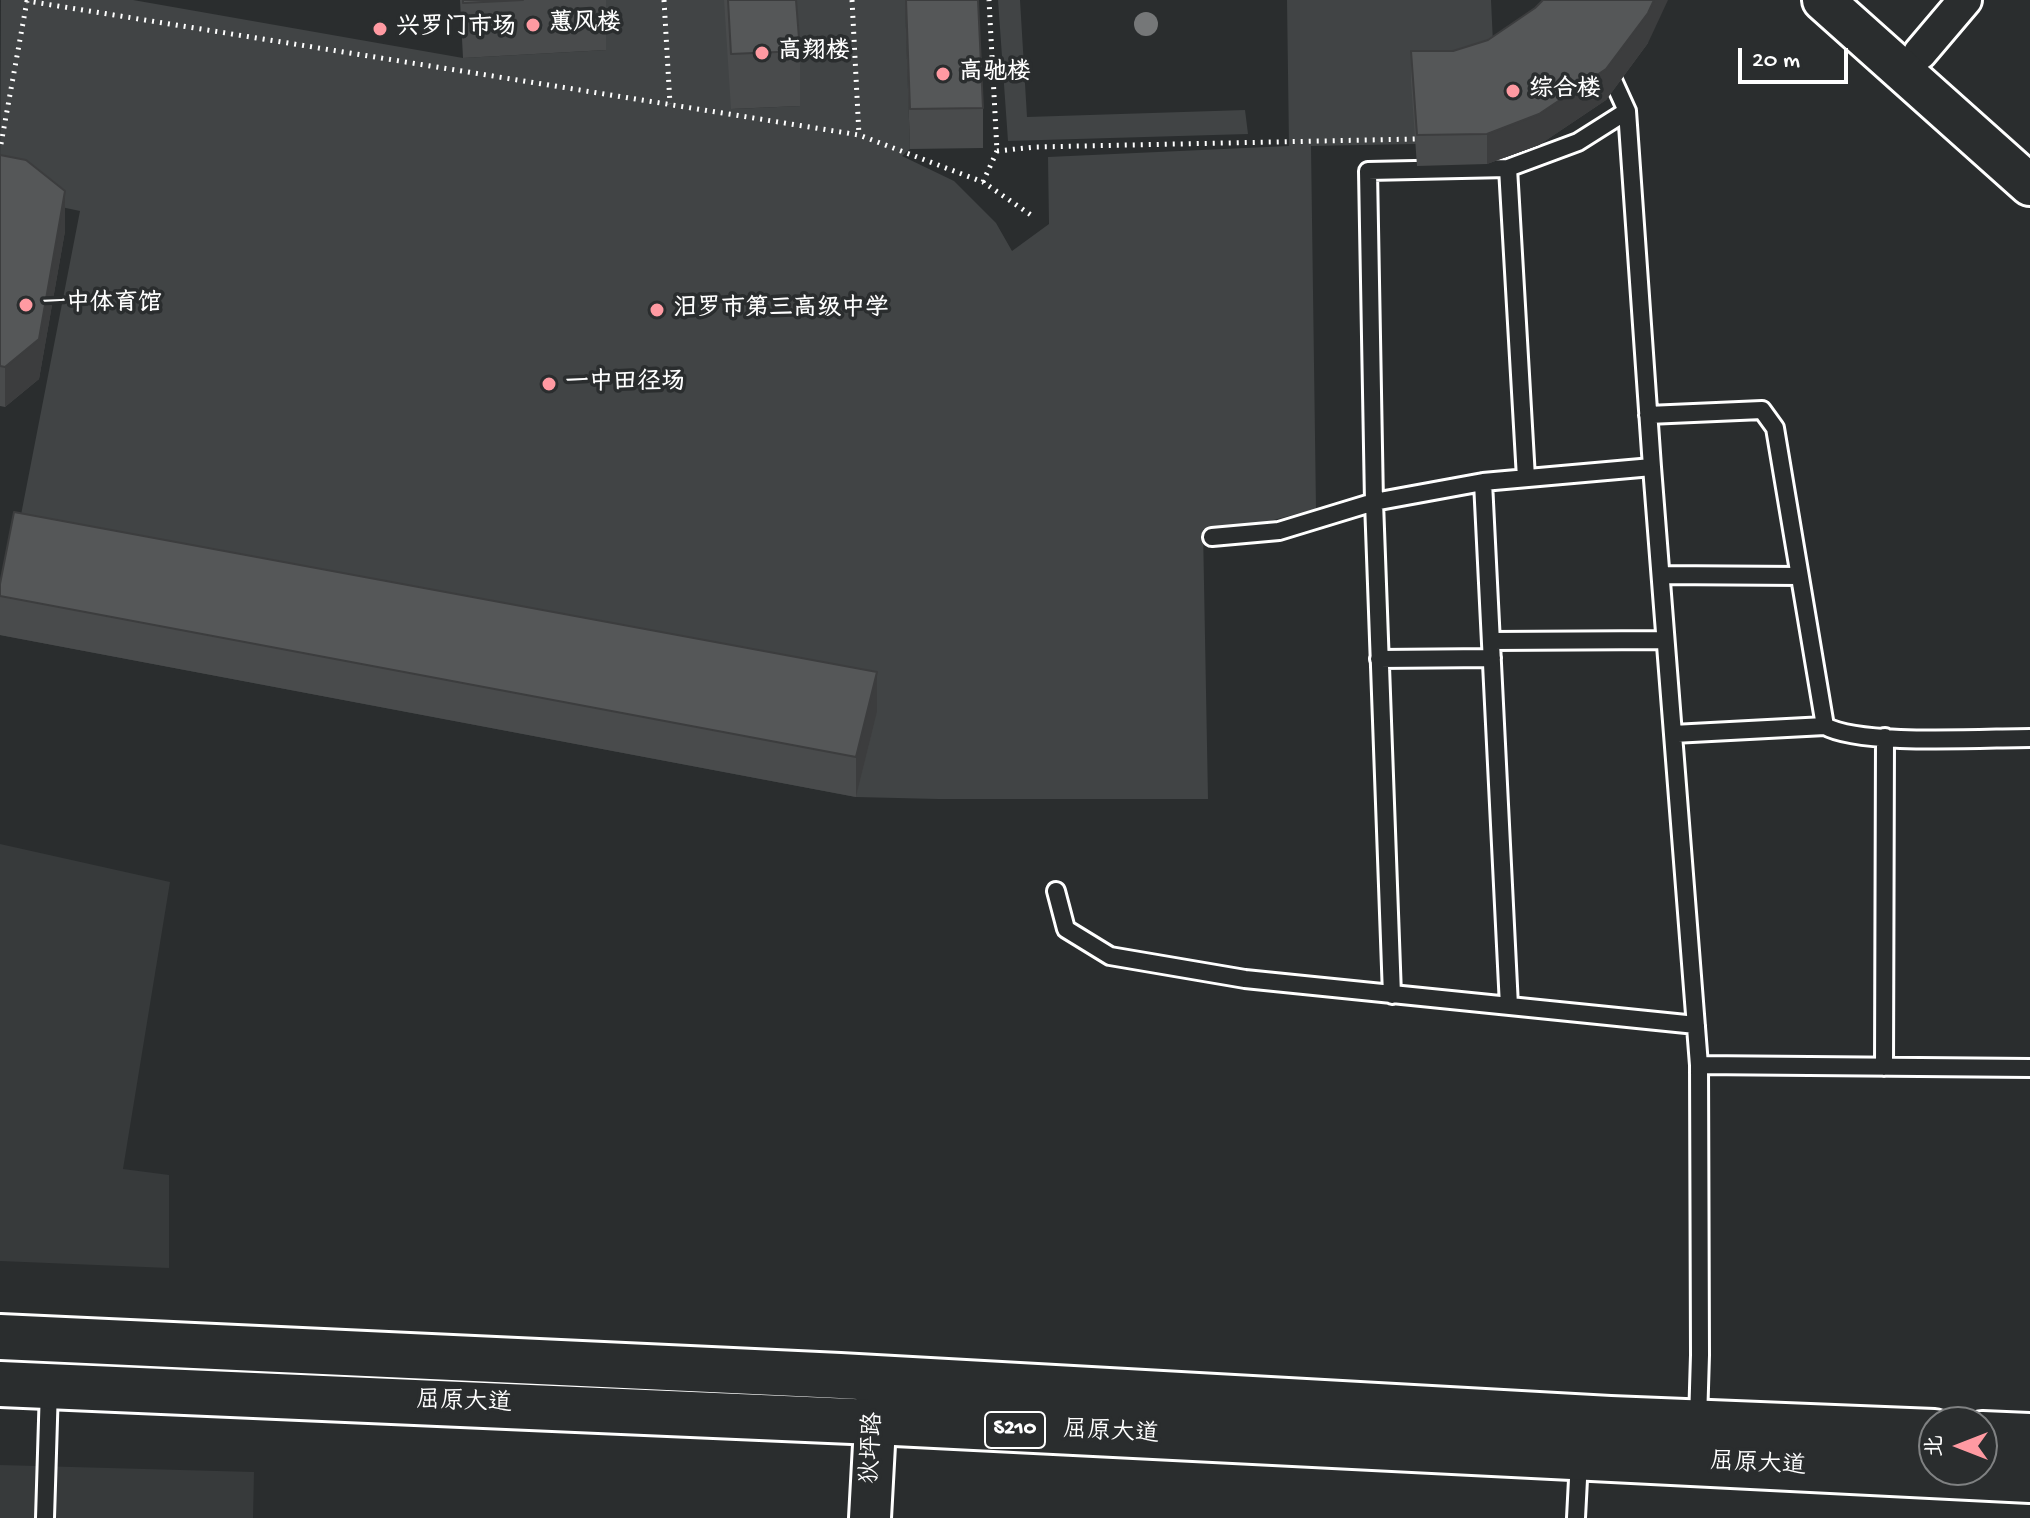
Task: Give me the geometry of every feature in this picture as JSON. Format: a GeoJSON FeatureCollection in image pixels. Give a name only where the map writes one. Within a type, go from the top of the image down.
{"type":"FeatureCollection","features":[{"type":"Feature","properties":{"kind":"main road","name":"屈原大道"},"geometry":{"type":"LineString","coordinates":[[0,1337],[878,1379],[1580,1437],[2030,1480]]}},
{"type":"Feature","properties":{"kind":"main road","name":"屈原大道"},"geometry":{"type":"LineString","coordinates":[[0,1384],[875,1422],[1580,1437],[1698,1422],[1918,1431]]}},
{"type":"Feature","properties":{"kind":"main road"},"geometry":{"type":"LineString","coordinates":[[1998,1435],[2030,1436]]}},
{"type":"Feature","properties":{"kind":"street"},"geometry":{"type":"LineString","coordinates":[[1823,0],[2030,185]]}},
{"type":"Feature","properties":{"kind":"street"},"geometry":{"type":"LineString","coordinates":[[1862,0],[2030,152]]}},
{"type":"Feature","properties":{"kind":"street"},"geometry":{"type":"LineString","coordinates":[[1920,53],[1965,0]]}},
{"type":"Feature","properties":{"kind":"street","name":"狄坪路"},"geometry":{"type":"LineString","coordinates":[[870,1518],[878,1379]]}},
{"type":"Feature","properties":{"kind":"lane"},"geometry":{"type":"LineString","coordinates":[[1602,55],[1627,111],[1699,1065],[1698,1422]]}},
{"type":"Feature","properties":{"kind":"lane"},"geometry":{"type":"LineString","coordinates":[[1392,995],[1374,502],[1368,171],[1508,168],[1578,142],[1627,111]]}},
{"type":"Feature","properties":{"kind":"lane"},"geometry":{"type":"LineString","coordinates":[[1508,168],[1526,478]]}},
{"type":"Feature","properties":{"kind":"lane"},"geometry":{"type":"LineString","coordinates":[[1648,415],[1762,410],[1775,428],[1825,726]]}},
{"type":"Feature","properties":{"kind":"lane"},"geometry":{"type":"LineString","coordinates":[[1212,537],[1279,531],[1374,502],[1483,482],[1652,467]]}},
{"type":"Feature","properties":{"kind":"lane"},"geometry":{"type":"LineString","coordinates":[[1483,482],[1509,1006]]}},
{"type":"Feature","properties":{"kind":"lane"},"geometry":{"type":"LineString","coordinates":[[1661,575],[1799,576]]}},
{"type":"Feature","properties":{"kind":"lane"},"geometry":{"type":"LineString","coordinates":[[1379,659],[1491,649],[1665,640]]}},
{"type":"Feature","properties":{"kind":"lane"},"geometry":{"type":"LineString","coordinates":[[1673,734],[1825,726],[1839,733],[1885,737],[2030,738]]}},
{"type":"Feature","properties":{"kind":"lane"},"geometry":{"type":"LineString","coordinates":[[1884,1067],[1885,737]]}},
{"type":"Feature","properties":{"kind":"lane"},"geometry":{"type":"LineString","coordinates":[[1056,891],[1066,929],[1110,956],[1245,979],[1696,1025]]}},
{"type":"Feature","properties":{"kind":"lane"},"geometry":{"type":"LineString","coordinates":[[1699,1065],[2030,1068]]}},
{"type":"Feature","properties":{"kind":"lane"},"geometry":{"type":"LineString","coordinates":[[45,1518],[49,1386]]}},
{"type":"Feature","properties":{"kind":"lane"},"geometry":{"type":"LineString","coordinates":[[1576,1518],[1580,1437]]}},
{"type":"Feature","properties":{"kind":"path"},"geometry":{"type":"LineString","coordinates":[[664,0],[670,104]]}},
{"type":"Feature","properties":{"kind":"path"},"geometry":{"type":"LineString","coordinates":[[852,0],[859,135]]}},
{"type":"Feature","properties":{"kind":"path"},"geometry":{"type":"LineString","coordinates":[[983,182],[997,151],[989,0]]}},
{"type":"Feature","properties":{"kind":"path"},"geometry":{"type":"LineString","coordinates":[[1,144],[27,1],[859,135],[983,182],[1031,215]]}},
{"type":"Feature","properties":{"kind":"path"},"geometry":{"type":"LineString","coordinates":[[997,151],[1035,147],[1416,139]]}},
{"type":"Feature","properties":{"kind":"shaded area","name":"一中田径场"},"geometry":{"type":"Polygon","coordinates":[[[1,0],[133,0],[463,58],[606,50],[603,0],[725,0],[732,109],[800,106],[793,0],[905,0],[910,149],[902,156],[954,181],[996,223],[1012,251],[1049,224],[1048,157],[1289,146],[1287,0],[1491,0],[1493,43],[1416,144],[1311,146],[1316,509],[1258,524],[1203,529],[1208,799],[856,797],[0,635],[80,211],[0,194],[1,0]]]}},
{"type":"Feature","properties":{"kind":"shaded area"},"geometry":{"type":"Polygon","coordinates":[[[998,0],[1020,0],[1027,117],[1245,110],[1248,134],[1008,141],[998,0]]]}},
{"type":"Feature","properties":{"kind":"shaded area"},"geometry":{"type":"Polygon","coordinates":[[[0,844],[170,882],[123,1169],[169,1175],[169,1268],[0,1261],[0,844]]]}},
{"type":"Feature","properties":{"kind":"shaded area"},"geometry":{"type":"Polygon","coordinates":[[[0,1465],[254,1472],[253,1518],[0,1518],[0,1465]]]}},
{"type":"Feature","properties":{"kind":"building"},"geometry":{"type":"Polygon","coordinates":[[[463,0],[523,0],[463,3],[463,0]]]}},
{"type":"Feature","properties":{"kind":"building"},"geometry":{"type":"Polygon","coordinates":[[[728,0],[796,0],[800,51],[731,54],[728,0]]]}},
{"type":"Feature","properties":{"kind":"building","name":"高驰楼"},"geometry":{"type":"Polygon","coordinates":[[[906,0],[978,0],[983,108],[910,109],[906,0]]]}},
{"type":"Feature","properties":{"kind":"building","name":"综合楼"},"geometry":{"type":"Polygon","coordinates":[[[1543,0],[1654,0],[1648,13],[1606,69],[1539,114],[1487,134],[1417,135],[1411,51],[1453,51],[1488,40],[1543,0]]]}},
{"type":"Feature","properties":{"kind":"building","name":"一中体育馆"},"geometry":{"type":"Polygon","coordinates":[[[0,155],[26,160],[65,191],[39,339],[5,367],[0,366],[0,155]]]}},
{"type":"Feature","properties":{"kind":"building"},"geometry":{"type":"Polygon","coordinates":[[[14,512],[877,672],[856,757],[0,596],[14,512]]]}},
{"type":"Feature","properties":{"kind":"place","name":"蕙风楼"},"geometry":{"type":"Point","coordinates":[533,25]}},
{"type":"Feature","properties":{"kind":"place","name":"兴罗门市场"},"geometry":{"type":"Point","coordinates":[380,29]}},
{"type":"Feature","properties":{"kind":"place","name":"高翔楼"},"geometry":{"type":"Point","coordinates":[762,53]}},
{"type":"Feature","properties":{"kind":"place","name":"高驰楼"},"geometry":{"type":"Point","coordinates":[943,74]}},
{"type":"Feature","properties":{"kind":"place","name":"综合楼"},"geometry":{"type":"Point","coordinates":[1513,91]}},
{"type":"Feature","properties":{"kind":"place","name":"一中体育馆"},"geometry":{"type":"Point","coordinates":[26,305]}},
{"type":"Feature","properties":{"kind":"place","name":"汨罗市第三高级中学"},"geometry":{"type":"Point","coordinates":[657,310]}},
{"type":"Feature","properties":{"kind":"place","name":"一中田径场"},"geometry":{"type":"Point","coordinates":[549,384]}}]}
